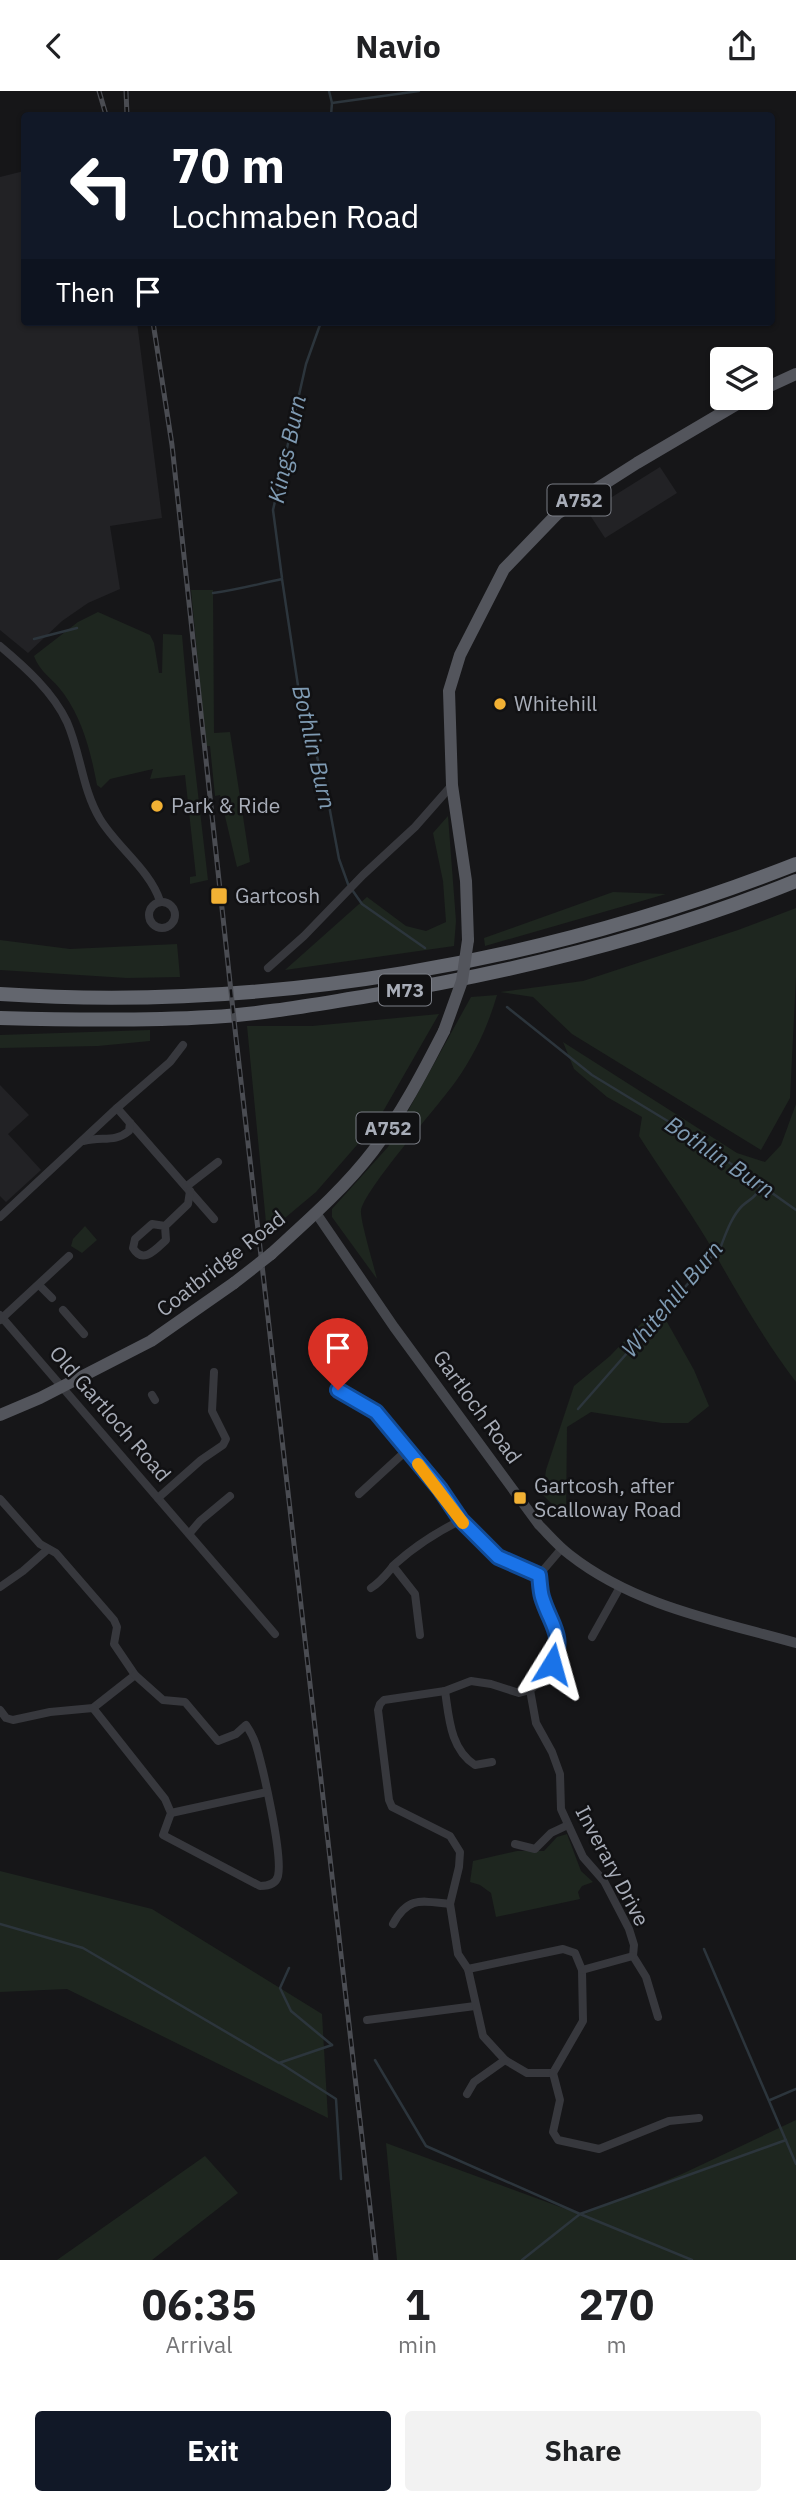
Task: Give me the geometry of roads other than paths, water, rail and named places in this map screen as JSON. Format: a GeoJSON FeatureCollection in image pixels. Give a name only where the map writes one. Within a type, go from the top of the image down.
{"type":"FeatureCollection","features":[{"type":"Feature","properties":{"kind":"highway","name":"M73"},"geometry":{"type":"LineString","coordinates":[[0,992],[100,999],[212,995],[326,985],[411,972],[573,938],[684,905],[796,864]]}},
{"type":"Feature","properties":{"kind":"highway","name":"M73"},"geometry":{"type":"LineString","coordinates":[[0,1018],[95,1021],[213,1017],[413,989],[576,954],[689,921],[796,881]]}},
{"type":"Feature","properties":{"kind":"main road"},"geometry":{"type":"LineString","coordinates":[[773,385],[796,374]]}},
{"type":"Feature","properties":{"kind":"main road","name":"Coatbridge Road"},"geometry":{"type":"LineString","coordinates":[[63,1386],[151,1341],[234,1283],[316,1213],[373,1151],[423,1072],[444,1031],[462,981],[468,940],[466,881],[452,785],[449,691],[460,655],[504,569],[557,514],[727,410]]}},
{"type":"Feature","properties":{"kind":"main road","name":"Gartloch Road"},"geometry":{"type":"LineString","coordinates":[[316,1213],[394,1327],[539,1525],[562,1548],[587,1568],[620,1587],[663,1606],[796,1643]]}},
{"type":"Feature","properties":{"kind":"main road","name":"A752"},"geometry":{"type":"LineString","coordinates":[[0,1415],[63,1386]]}},
{"type":"Feature","properties":{"kind":"street"},"geometry":{"type":"LineString","coordinates":[[0,646],[24,666],[67,722],[91,803],[160,901]]}},
{"type":"Feature","properties":{"kind":"street"},"geometry":{"type":"LineString","coordinates":[[268,968],[415,827],[452,785]]}},
{"type":"Feature","properties":{"kind":"street"},"geometry":{"type":"LineString","coordinates":[[0,1217],[170,1062],[183,1045]]}},
{"type":"Feature","properties":{"kind":"street"},"geometry":{"type":"LineString","coordinates":[[117,1108],[214,1219]]}},
{"type":"Feature","properties":{"kind":"street"},"geometry":{"type":"LineString","coordinates":[[82,1141],[120,1138],[129,1131],[130,1123]]}},
{"type":"Feature","properties":{"kind":"street"},"geometry":{"type":"LineString","coordinates":[[165,1226],[188,1204],[188,1189],[218,1162]]}},
{"type":"Feature","properties":{"kind":"street"},"geometry":{"type":"LineString","coordinates":[[152,1224],[165,1226],[166,1240],[146,1256],[136,1254],[132,1248],[135,1238],[152,1224]]}},
{"type":"Feature","properties":{"kind":"street"},"geometry":{"type":"LineString","coordinates":[[1,1318],[69,1256]]}},
{"type":"Feature","properties":{"kind":"street"},"geometry":{"type":"LineString","coordinates":[[39,1285],[52,1298]]}},
{"type":"Feature","properties":{"kind":"street"},"geometry":{"type":"LineString","coordinates":[[63,1310],[84,1334]]}},
{"type":"Feature","properties":{"kind":"street","name":"Old Gartloch Road"},"geometry":{"type":"LineString","coordinates":[[1,1318],[63,1386],[275,1634]]}},
{"type":"Feature","properties":{"kind":"street"},"geometry":{"type":"LineString","coordinates":[[158,1497],[226,1439],[212,1411],[210,1390],[214,1372]]}},
{"type":"Feature","properties":{"kind":"street"},"geometry":{"type":"LineString","coordinates":[[338,1390],[376,1412],[440,1489],[461,1520],[498,1557],[539,1575]]}},
{"type":"Feature","properties":{"kind":"street"},"geometry":{"type":"LineString","coordinates":[[359,1494],[407,1450]]}},
{"type":"Feature","properties":{"kind":"street"},"geometry":{"type":"LineString","coordinates":[[189,1534],[230,1496]]}},
{"type":"Feature","properties":{"kind":"street"},"geometry":{"type":"LineString","coordinates":[[0,1499],[40,1544],[56,1553],[114,1620],[117,1627],[114,1644],[135,1675],[163,1700],[185,1702],[218,1741],[236,1734],[246,1725],[256,1742],[267,1792],[275,1833],[277,1879],[267,1886],[260,1886],[163,1835],[171,1813],[160,1792],[93,1708]]}},
{"type":"Feature","properties":{"kind":"street"},"geometry":{"type":"LineString","coordinates":[[371,1588],[384,1580],[393,1566],[430,1536],[461,1520]]}},
{"type":"Feature","properties":{"kind":"street"},"geometry":{"type":"LineString","coordinates":[[553,2073],[527,2073],[505,2060],[483,2036],[468,1969],[458,1954],[450,1904],[460,1852],[450,1836],[393,1807],[389,1800],[378,1710],[384,1700],[445,1691],[471,1681],[519,1693],[530,1690],[545,1678],[558,1651],[558,1636],[541,1594],[539,1575],[562,1548]]}},
{"type":"Feature","properties":{"kind":"street"},"geometry":{"type":"LineString","coordinates":[[0,1587],[48,1549]]}},
{"type":"Feature","properties":{"kind":"street"},"geometry":{"type":"LineString","coordinates":[[393,1566],[415,1594],[420,1635]]}},
{"type":"Feature","properties":{"kind":"street"},"geometry":{"type":"LineString","coordinates":[[592,1637],[620,1587]]}},
{"type":"Feature","properties":{"kind":"street"},"geometry":{"type":"LineString","coordinates":[[0,1710],[6,1718],[13,1720],[38,1713],[93,1708],[135,1675]]}},
{"type":"Feature","properties":{"kind":"street","name":"Inverary Drive"},"geometry":{"type":"LineString","coordinates":[[530,1690],[536,1723],[552,1752],[559,1774],[561,1809],[583,1857],[604,1881],[629,1929],[634,1945],[633,1956],[646,1977],[658,2017]]}},
{"type":"Feature","properties":{"kind":"street"},"geometry":{"type":"LineString","coordinates":[[445,1691],[451,1731],[456,1743],[468,1761],[475,1765],[492,1762]]}},
{"type":"Feature","properties":{"kind":"street"},"geometry":{"type":"LineString","coordinates":[[171,1813],[267,1792]]}},
{"type":"Feature","properties":{"kind":"street"},"geometry":{"type":"LineString","coordinates":[[515,1844],[535,1849],[551,1833],[568,1825]]}},
{"type":"Feature","properties":{"kind":"street"},"geometry":{"type":"LineString","coordinates":[[393,1924],[408,1904],[450,1904]]}},
{"type":"Feature","properties":{"kind":"street"},"geometry":{"type":"LineString","coordinates":[[468,1969],[563,1949],[575,1953],[582,1970],[583,2021],[553,2073],[560,2100],[553,2132],[558,2140],[599,2149],[669,2121],[699,2119]]}},
{"type":"Feature","properties":{"kind":"street"},"geometry":{"type":"LineString","coordinates":[[582,1970],[633,1956]]}},
{"type":"Feature","properties":{"kind":"street"},"geometry":{"type":"LineString","coordinates":[[367,2020],[475,2005]]}},
{"type":"Feature","properties":{"kind":"street"},"geometry":{"type":"LineString","coordinates":[[467,2094],[474,2082],[505,2060]]}},
{"type":"Feature","properties":{"kind":"waterway","name":"Kings Burn"},"geometry":{"type":"LineString","coordinates":[[329,91],[331,112]]}},
{"type":"Feature","properties":{"kind":"waterway"},"geometry":{"type":"LineString","coordinates":[[332,103],[419,91]]}},
{"type":"Feature","properties":{"kind":"waterway","name":"Kings Burn"},"geometry":{"type":"LineString","coordinates":[[282,578],[273,510],[306,364],[320,326]]}},
{"type":"Feature","properties":{"kind":"waterway","name":"Bothlin Burn"},"geometry":{"type":"LineString","coordinates":[[213,593],[282,579],[300,699],[325,784],[339,859],[348,884],[362,904],[425,948]]}},
{"type":"Feature","properties":{"kind":"waterway","name":"Bothlin Burn"},"geometry":{"type":"LineString","coordinates":[[34,639],[77,628]]}},
{"type":"Feature","properties":{"kind":"waterway","name":"Bothlin Burn"},"geometry":{"type":"LineString","coordinates":[[507,1007],[592,1075],[689,1134],[796,1210]]}},
{"type":"Feature","properties":{"kind":"waterway","name":"Whitehill Burn"},"geometry":{"type":"LineString","coordinates":[[578,1409],[721,1246],[735,1215],[760,1186]]}},
{"type":"Feature","properties":{"kind":"waterway"},"geometry":{"type":"LineString","coordinates":[[0,1924],[83,1948],[279,2063],[332,2045]]}},
{"type":"Feature","properties":{"kind":"waterway"},"geometry":{"type":"LineString","coordinates":[[704,1949],[796,2164]]}},
{"type":"Feature","properties":{"kind":"waterway"},"geometry":{"type":"LineString","coordinates":[[289,1968],[280,1988],[291,2011],[332,2045]]}},
{"type":"Feature","properties":{"kind":"waterway"},"geometry":{"type":"LineString","coordinates":[[375,2060],[426,2146],[692,2260]]}},
{"type":"Feature","properties":{"kind":"waterway"},"geometry":{"type":"LineString","coordinates":[[280,2063],[336,2099],[341,2179]]}},
{"type":"Feature","properties":{"kind":"waterway"},"geometry":{"type":"LineString","coordinates":[[770,2100],[796,2089]]}},
{"type":"Feature","properties":{"kind":"waterway"},"geometry":{"type":"LineString","coordinates":[[522,2260],[580,2214],[786,2140]]}},
{"type":"Feature","properties":{"kind":"railway"},"geometry":{"type":"LineString","coordinates":[[99,91],[105,112]]}},
{"type":"Feature","properties":{"kind":"railway"},"geometry":{"type":"LineString","coordinates":[[126,91],[127,112]]}},
{"type":"Feature","properties":{"kind":"railway"},"geometry":{"type":"LineString","coordinates":[[154,326],[172,445],[236,1038],[376,2260]]}},
{"type":"Feature","properties":{"kind":"place","name":"Whitehill"},"geometry":{"type":"Point","coordinates":[500,704]}},
{"type":"Feature","properties":{"kind":"place","name":"Park & Ride"},"geometry":{"type":"Point","coordinates":[157,806]}},
{"type":"Feature","properties":{"kind":"place","name":"Gartcosh"},"geometry":{"type":"Point","coordinates":[219,896]}},
{"type":"Feature","properties":{"kind":"place","name":"Gartcosh, after Scalloway Road"},"geometry":{"type":"Point","coordinates":[520,1498]}}]}
